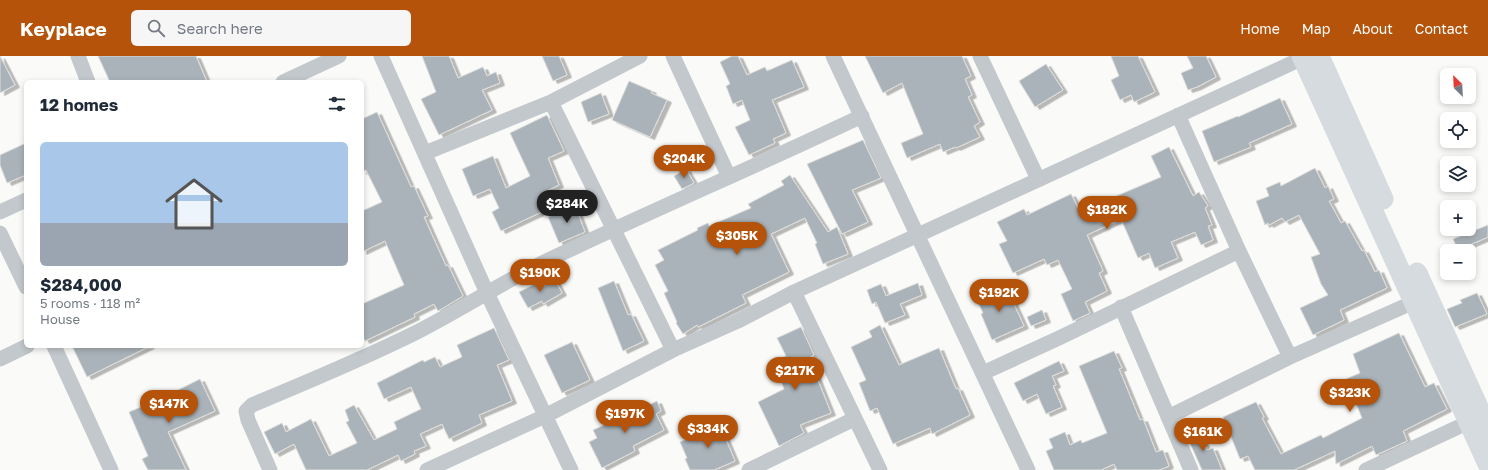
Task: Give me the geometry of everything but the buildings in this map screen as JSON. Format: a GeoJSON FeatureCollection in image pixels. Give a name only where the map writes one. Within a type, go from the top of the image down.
{"type":"FeatureCollection","features":[{"type":"Feature","properties":{"kind":"street"},"geometry":{"type":"LineString","coordinates":[[78,56],[87,80]]}},
{"type":"Feature","properties":{"kind":"street"},"geometry":{"type":"LineString","coordinates":[[287,80],[339,56]]}},
{"type":"Feature","properties":{"kind":"street"},"geometry":{"type":"LineString","coordinates":[[381,56],[487,293],[544,416],[571,470]]}},
{"type":"Feature","properties":{"kind":"street"},"geometry":{"type":"LineString","coordinates":[[425,153],[551,102],[640,56]]}},
{"type":"Feature","properties":{"kind":"street"},"geometry":{"type":"LineString","coordinates":[[673,56],[729,177]]}},
{"type":"Feature","properties":{"kind":"street"},"geometry":{"type":"LineString","coordinates":[[833,56],[1028,470]]}},
{"type":"Feature","properties":{"kind":"street"},"geometry":{"type":"LineString","coordinates":[[985,57],[1038,179]]}},
{"type":"Feature","properties":{"kind":"street"},"geometry":{"type":"LineString","coordinates":[[429,470],[544,416],[673,350],[738,321],[794,292],[917,234],[979,208],[1038,179],[1308,57]]}},
{"type":"Feature","properties":{"kind":"street"},"geometry":{"type":"LineString","coordinates":[[1308,57],[1414,302],[1478,425]]}},
{"type":"Feature","properties":{"kind":"street"},"geometry":{"type":"LineString","coordinates":[[1308,57],[1478,425],[1488,464]]}},
{"type":"Feature","properties":{"kind":"street"},"geometry":{"type":"LineString","coordinates":[[551,102],[673,350]]}},
{"type":"Feature","properties":{"kind":"street"},"geometry":{"type":"LineString","coordinates":[[1178,115],[1239,251],[1290,357]]}},
{"type":"Feature","properties":{"kind":"street"},"geometry":{"type":"LineString","coordinates":[[270,470],[248,420],[246,411],[252,405],[418,332],[562,253],[862,116]]}},
{"type":"Feature","properties":{"kind":"street"},"geometry":{"type":"LineString","coordinates":[[0,212],[24,201]]}},
{"type":"Feature","properties":{"kind":"street"},"geometry":{"type":"LineString","coordinates":[[0,233],[24,284]]}},
{"type":"Feature","properties":{"kind":"street"},"geometry":{"type":"LineString","coordinates":[[983,373],[1239,251]]}},
{"type":"Feature","properties":{"kind":"street"},"geometry":{"type":"LineString","coordinates":[[794,292],[854,419],[880,470]]}},
{"type":"Feature","properties":{"kind":"street"},"geometry":{"type":"LineString","coordinates":[[1168,418],[1290,357],[1414,302]]}},
{"type":"Feature","properties":{"kind":"street"},"geometry":{"type":"LineString","coordinates":[[1121,307],[1191,470]]}},
{"type":"Feature","properties":{"kind":"street"},"geometry":{"type":"LineString","coordinates":[[0,359],[24,347]]}},
{"type":"Feature","properties":{"kind":"street"},"geometry":{"type":"LineString","coordinates":[[55,348],[111,470]]}},
{"type":"Feature","properties":{"kind":"street"},"geometry":{"type":"LineString","coordinates":[[749,470],[854,419]]}},
{"type":"Feature","properties":{"kind":"street"},"geometry":{"type":"LineString","coordinates":[[1366,470],[1478,425]]}}]}
